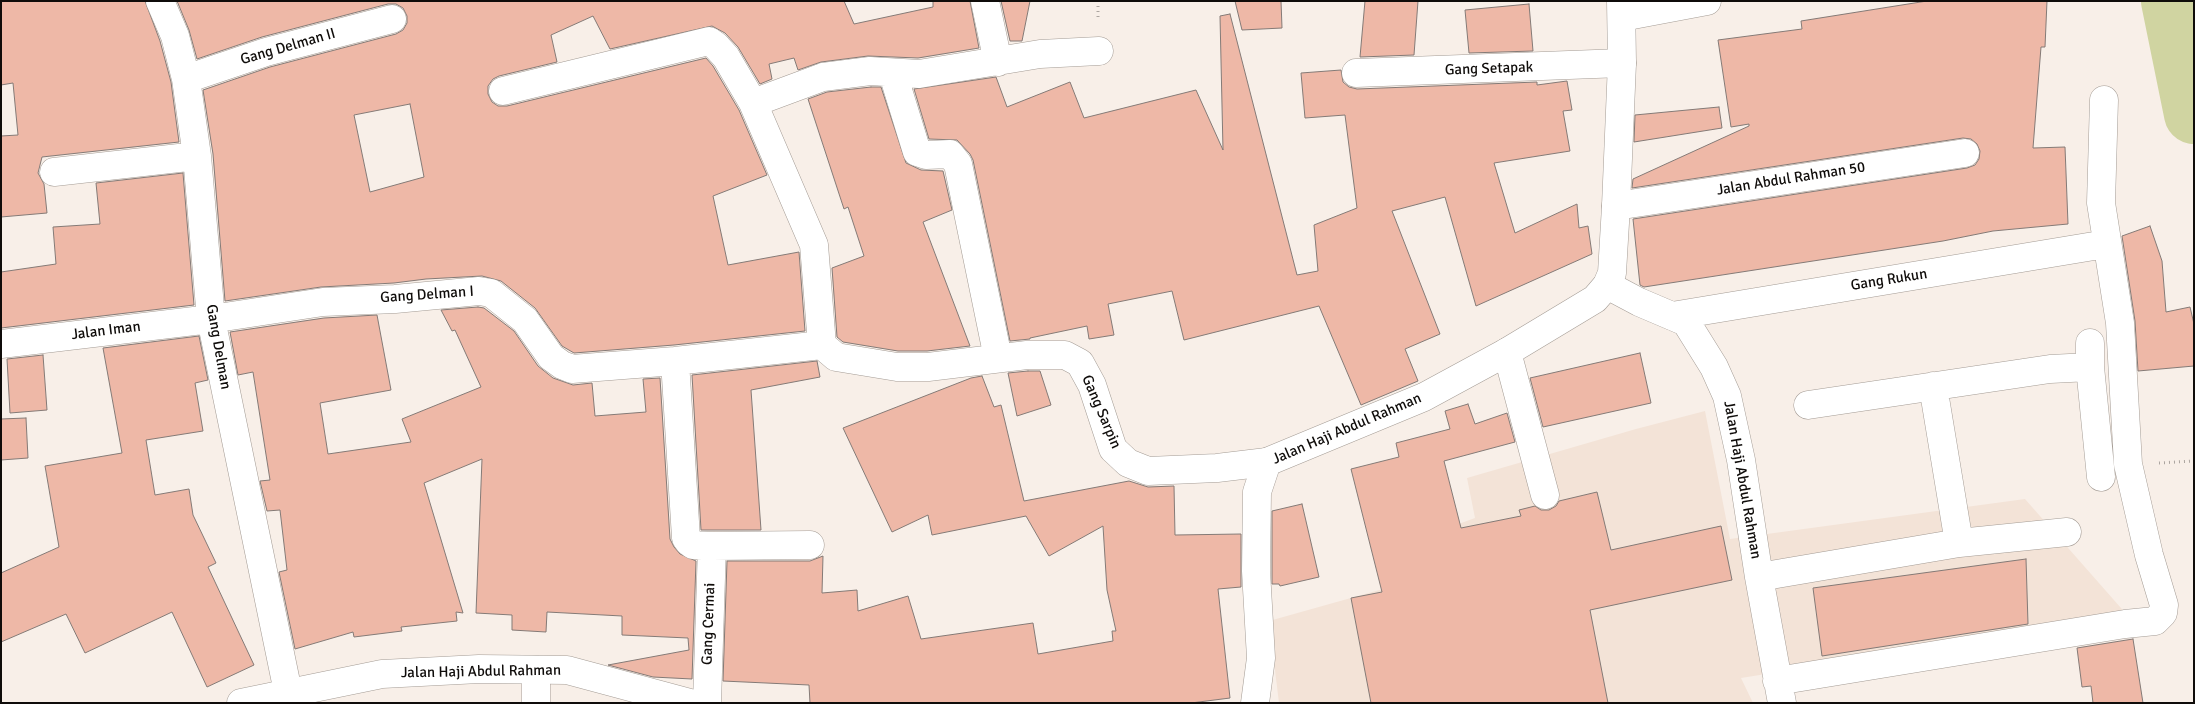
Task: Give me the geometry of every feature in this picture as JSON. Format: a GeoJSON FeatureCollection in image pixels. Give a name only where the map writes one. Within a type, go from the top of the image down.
{"type":"FeatureCollection","features":[{"type":"Feature","properties":{"kind":"street","name":"Gang Delman"},"geometry":{"type":"LineString","coordinates":[[160,1],[175,36],[186,78],[198,156],[211,319],[288,692]]}},
{"type":"Feature","properties":{"kind":"street"},"geometry":{"type":"LineString","coordinates":[[985,1],[998,62]]}},
{"type":"Feature","properties":{"kind":"street"},"geometry":{"type":"LineString","coordinates":[[1607,285],[1612,273],[1616,206],[1622,63],[1621,9],[1707,1]]}},
{"type":"Feature","properties":{"kind":"street","name":"Gang Delman II"},"geometry":{"type":"LineString","coordinates":[[186,78],[275,49],[392,19]]}},
{"type":"Feature","properties":{"kind":"street"},"geometry":{"type":"LineString","coordinates":[[503,91],[709,41],[726,57],[753,103],[814,246],[822,345]]}},
{"type":"Feature","properties":{"kind":"street"},"geometry":{"type":"LineString","coordinates":[[753,103],[824,77],[870,71],[893,74],[919,74],[1040,54],[1100,51]]}},
{"type":"Feature","properties":{"kind":"street","name":"Gang Setapak"},"geometry":{"type":"LineString","coordinates":[[1356,73],[1622,63]]}},
{"type":"Feature","properties":{"kind":"street"},"geometry":{"type":"LineString","coordinates":[[893,74],[918,152],[926,155],[950,154],[958,164],[998,358]]}},
{"type":"Feature","properties":{"kind":"street"},"geometry":{"type":"LineString","coordinates":[[1780,692],[2125,624],[2155,622],[2160,618],[2164,605],[2142,528],[2128,464],[2120,323],[2101,203],[2104,100]]}},
{"type":"Feature","properties":{"kind":"street","name":"Jalan Abdul Rahman 50"},"geometry":{"type":"LineString","coordinates":[[1616,206],[1965,153]]}},
{"type":"Feature","properties":{"kind":"street"},"geometry":{"type":"LineString","coordinates":[[54,172],[198,156]]}},
{"type":"Feature","properties":{"kind":"street","name":"Gang Rukun"},"geometry":{"type":"LineString","coordinates":[[1672,316],[2106,244]]}},
{"type":"Feature","properties":{"kind":"street","name":"Jalan Haji Abdul Rahman"},"geometry":{"type":"LineString","coordinates":[[1256,703],[1261,658],[1256,571],[1257,492],[1267,462],[1424,397],[1507,352],[1595,299],[1607,285],[1639,302],[1686,322],[1714,367],[1727,396],[1741,460],[1759,577],[1780,692]]}},
{"type":"Feature","properties":{"kind":"street","name":"Gang Delman I"},"geometry":{"type":"LineString","coordinates":[[211,319],[323,302],[434,296],[479,291],[491,293],[525,320],[551,357],[562,366],[572,369],[675,361],[822,345]]}},
{"type":"Feature","properties":{"kind":"street","name":"Jalan Iman"},"geometry":{"type":"LineString","coordinates":[[1,344],[211,319]]}},
{"type":"Feature","properties":{"kind":"street","name":"Gang Sarpin"},"geometry":{"type":"LineString","coordinates":[[822,345],[836,357],[897,367],[928,367],[998,358],[1065,355],[1080,362],[1092,385],[1113,449],[1128,463],[1148,470],[1217,468],[1267,462]]}},
{"type":"Feature","properties":{"kind":"street"},"geometry":{"type":"LineString","coordinates":[[1507,352],[1546,495]]}},
{"type":"Feature","properties":{"kind":"street"},"geometry":{"type":"LineString","coordinates":[[1808,405],[2050,369],[2090,355],[2101,477]]}},
{"type":"Feature","properties":{"kind":"street"},"geometry":{"type":"LineString","coordinates":[[675,361],[686,538],[693,545],[810,545]]}},
{"type":"Feature","properties":{"kind":"street"},"geometry":{"type":"LineString","coordinates":[[1933,386],[1959,542]]}},
{"type":"Feature","properties":{"kind":"street"},"geometry":{"type":"LineString","coordinates":[[1759,577],[1959,542],[2067,532]]}},
{"type":"Feature","properties":{"kind":"street","name":"Gang Cermai"},"geometry":{"type":"LineString","coordinates":[[707,703],[712,546]]}},
{"type":"Feature","properties":{"kind":"street","name":"Jalan Haji Abdul Rahman"},"geometry":{"type":"LineString","coordinates":[[241,703],[382,674],[479,669],[567,670],[690,703]]}},
{"type":"Feature","properties":{"kind":"street"},"geometry":{"type":"LineString","coordinates":[[536,670],[536,703]]}},
{"type":"Feature","properties":{"kind":"shaded area"},"geometry":{"type":"Polygon","coordinates":[[[1705,411],[1730,539],[2025,499],[2128,616],[1741,678],[1753,703],[1279,703],[1269,621],[1454,569],[1442,530],[1475,518],[1467,478],[1705,411]]]}},
{"type":"Feature","properties":{"kind":"building"},"geometry":{"type":"Polygon","coordinates":[[[1,1],[145,1],[160,41],[171,82],[179,142],[42,157],[38,173],[44,184],[47,213],[1,217],[1,136],[18,135],[13,83],[1,85],[1,1]]]}},
{"type":"Feature","properties":{"kind":"building"},"geometry":{"type":"Polygon","coordinates":[[[177,1],[844,1],[854,24],[933,7],[933,1],[970,1],[979,48],[918,58],[868,56],[821,62],[798,70],[794,58],[769,64],[772,79],[760,84],[738,47],[725,33],[712,26],[610,49],[593,16],[551,35],[557,62],[493,79],[488,86],[488,94],[492,102],[498,106],[507,106],[706,58],[713,66],[739,110],[767,175],[713,196],[728,265],[799,252],[805,331],[674,345],[574,353],[562,346],[535,308],[501,281],[482,276],[321,287],[225,301],[213,154],[203,90],[270,67],[396,34],[403,30],[407,23],[407,16],[403,8],[396,4],[388,4],[262,37],[197,59],[189,30],[177,1]],[[410,104],[354,115],[370,192],[424,177],[410,104]]]}},
{"type":"Feature","properties":{"kind":"building"},"geometry":{"type":"Polygon","coordinates":[[[1001,1],[1030,1],[1022,41],[1010,41],[1001,1]]]}},
{"type":"Feature","properties":{"kind":"building"},"geometry":{"type":"Polygon","coordinates":[[[1235,1],[1281,1],[1282,28],[1242,30],[1235,1]]]}},
{"type":"Feature","properties":{"kind":"building"},"geometry":{"type":"Polygon","coordinates":[[[1365,1],[1418,1],[1414,55],[1360,57],[1365,1]]]}},
{"type":"Feature","properties":{"kind":"building"},"geometry":{"type":"Polygon","coordinates":[[[1927,1],[2047,1],[2045,47],[2041,47],[2033,148],[2065,147],[2068,224],[1993,231],[1943,241],[1644,287],[1640,285],[1633,219],[1967,168],[1975,165],[1979,159],[1980,151],[1977,144],[1971,139],[1963,138],[1632,188],[1633,179],[1749,126],[1749,124],[1731,127],[1718,40],[1802,29],[1801,21],[1927,1]]]}},
{"type":"Feature","properties":{"kind":"building"},"geometry":{"type":"Polygon","coordinates":[[[1529,4],[1533,51],[1469,53],[1465,10],[1529,4]]]}},
{"type":"Feature","properties":{"kind":"building"},"geometry":{"type":"Polygon","coordinates":[[[1230,14],[1297,275],[1318,271],[1314,225],[1357,208],[1345,115],[1305,118],[1301,73],[1341,70],[1343,82],[1349,87],[1357,89],[1537,82],[1537,85],[1567,81],[1572,110],[1563,111],[1570,151],[1494,163],[1515,233],[1577,204],[1579,228],[1588,226],[1592,254],[1476,306],[1445,197],[1392,211],[1440,334],[1405,349],[1418,381],[1361,405],[1319,306],[1184,340],[1172,291],[1108,304],[1114,335],[1089,339],[1087,326],[1030,339],[1010,341],[973,160],[957,140],[929,139],[914,89],[996,77],[1007,107],[1070,82],[1084,118],[1196,90],[1223,150],[1220,16],[1230,14]]]}},
{"type":"Feature","properties":{"kind":"building"},"geometry":{"type":"Polygon","coordinates":[[[881,87],[906,163],[921,170],[943,171],[952,210],[923,222],[970,346],[927,351],[898,351],[843,342],[837,337],[832,268],[864,256],[848,207],[844,209],[808,99],[827,92],[881,87]]]}},
{"type":"Feature","properties":{"kind":"building"},"geometry":{"type":"Polygon","coordinates":[[[1719,107],[1722,128],[1634,142],[1635,115],[1719,107]]]}},
{"type":"Feature","properties":{"kind":"building"},"geometry":{"type":"Polygon","coordinates":[[[183,173],[194,305],[1,328],[1,272],[56,264],[53,227],[100,224],[96,183],[183,173]]]}},
{"type":"Feature","properties":{"kind":"building"},"geometry":{"type":"Polygon","coordinates":[[[2150,226],[2162,261],[2166,312],[2190,307],[2194,324],[2194,366],[2138,371],[2135,321],[2122,236],[2150,226]]]}},
{"type":"Feature","properties":{"kind":"building"},"geometry":{"type":"Polygon","coordinates":[[[484,308],[514,331],[538,366],[553,378],[573,385],[592,383],[595,416],[646,412],[643,379],[660,378],[670,539],[680,554],[696,561],[692,679],[653,677],[608,665],[689,650],[688,638],[622,635],[622,616],[547,612],[546,632],[512,630],[512,615],[476,613],[482,459],[424,483],[463,613],[456,612],[457,621],[401,627],[402,631],[354,637],[353,632],[295,649],[279,572],[287,570],[280,510],[267,511],[260,481],[270,480],[253,372],[238,375],[230,332],[324,318],[377,315],[391,390],[320,403],[328,454],[411,442],[402,419],[481,387],[455,330],[452,331],[441,310],[484,308]]]}},
{"type":"Feature","properties":{"kind":"building"},"geometry":{"type":"Polygon","coordinates":[[[199,336],[208,380],[195,383],[203,431],[146,440],[155,495],[189,489],[193,515],[216,563],[208,567],[254,665],[207,687],[172,612],[85,653],[66,614],[1,642],[1,573],[59,547],[45,466],[122,453],[103,348],[199,336]]]}},
{"type":"Feature","properties":{"kind":"building"},"geometry":{"type":"Polygon","coordinates":[[[1640,353],[1651,403],[1543,427],[1530,378],[1640,353]]]}},
{"type":"Feature","properties":{"kind":"building"},"geometry":{"type":"Polygon","coordinates":[[[43,355],[47,410],[10,413],[7,359],[43,355]]]}},
{"type":"Feature","properties":{"kind":"building"},"geometry":{"type":"Polygon","coordinates":[[[817,361],[820,377],[751,390],[761,530],[701,530],[692,375],[817,361]]]}},
{"type":"Feature","properties":{"kind":"building"},"geometry":{"type":"Polygon","coordinates":[[[1040,371],[1051,405],[1017,416],[1008,373],[1040,371]]]}},
{"type":"Feature","properties":{"kind":"building"},"geometry":{"type":"Polygon","coordinates":[[[982,376],[994,407],[1001,405],[1024,501],[1129,481],[1148,487],[1174,486],[1175,535],[1241,534],[1241,587],[1218,589],[1230,698],[1191,703],[810,703],[809,685],[723,681],[727,561],[810,561],[823,556],[822,593],[857,590],[858,611],[908,596],[921,639],[1033,623],[1038,654],[1113,641],[1112,631],[1116,631],[1107,590],[1103,526],[1049,556],[1026,516],[932,535],[928,515],[892,532],[843,428],[971,378],[982,376]]]}},
{"type":"Feature","properties":{"kind":"building"},"geometry":{"type":"Polygon","coordinates":[[[1468,404],[1475,424],[1507,413],[1515,442],[1444,461],[1461,528],[1521,516],[1519,510],[1535,506],[1541,510],[1549,510],[1556,506],[1559,501],[1597,492],[1611,550],[1721,526],[1732,580],[1590,610],[1608,703],[1371,703],[1351,598],[1382,592],[1351,469],[1399,457],[1396,443],[1450,429],[1445,411],[1468,404]]]}},
{"type":"Feature","properties":{"kind":"building"},"geometry":{"type":"Polygon","coordinates":[[[26,418],[28,458],[1,460],[1,419],[26,418]]]}},
{"type":"Feature","properties":{"kind":"building"},"geometry":{"type":"Polygon","coordinates":[[[1302,504],[1319,577],[1280,586],[1279,584],[1272,584],[1272,511],[1302,504]]]}},
{"type":"Feature","properties":{"kind":"building"},"geometry":{"type":"Polygon","coordinates":[[[2026,559],[2028,624],[1822,656],[1813,588],[2026,559]]]}},
{"type":"Feature","properties":{"kind":"building"},"geometry":{"type":"Polygon","coordinates":[[[2133,639],[2143,703],[2093,703],[2091,686],[2082,687],[2077,648],[2133,639]]]}},
{"type":"Feature","properties":{"kind":"waterway"},"geometry":{"type":"LineString","coordinates":[[2171,1],[2194,114]]}}]}
